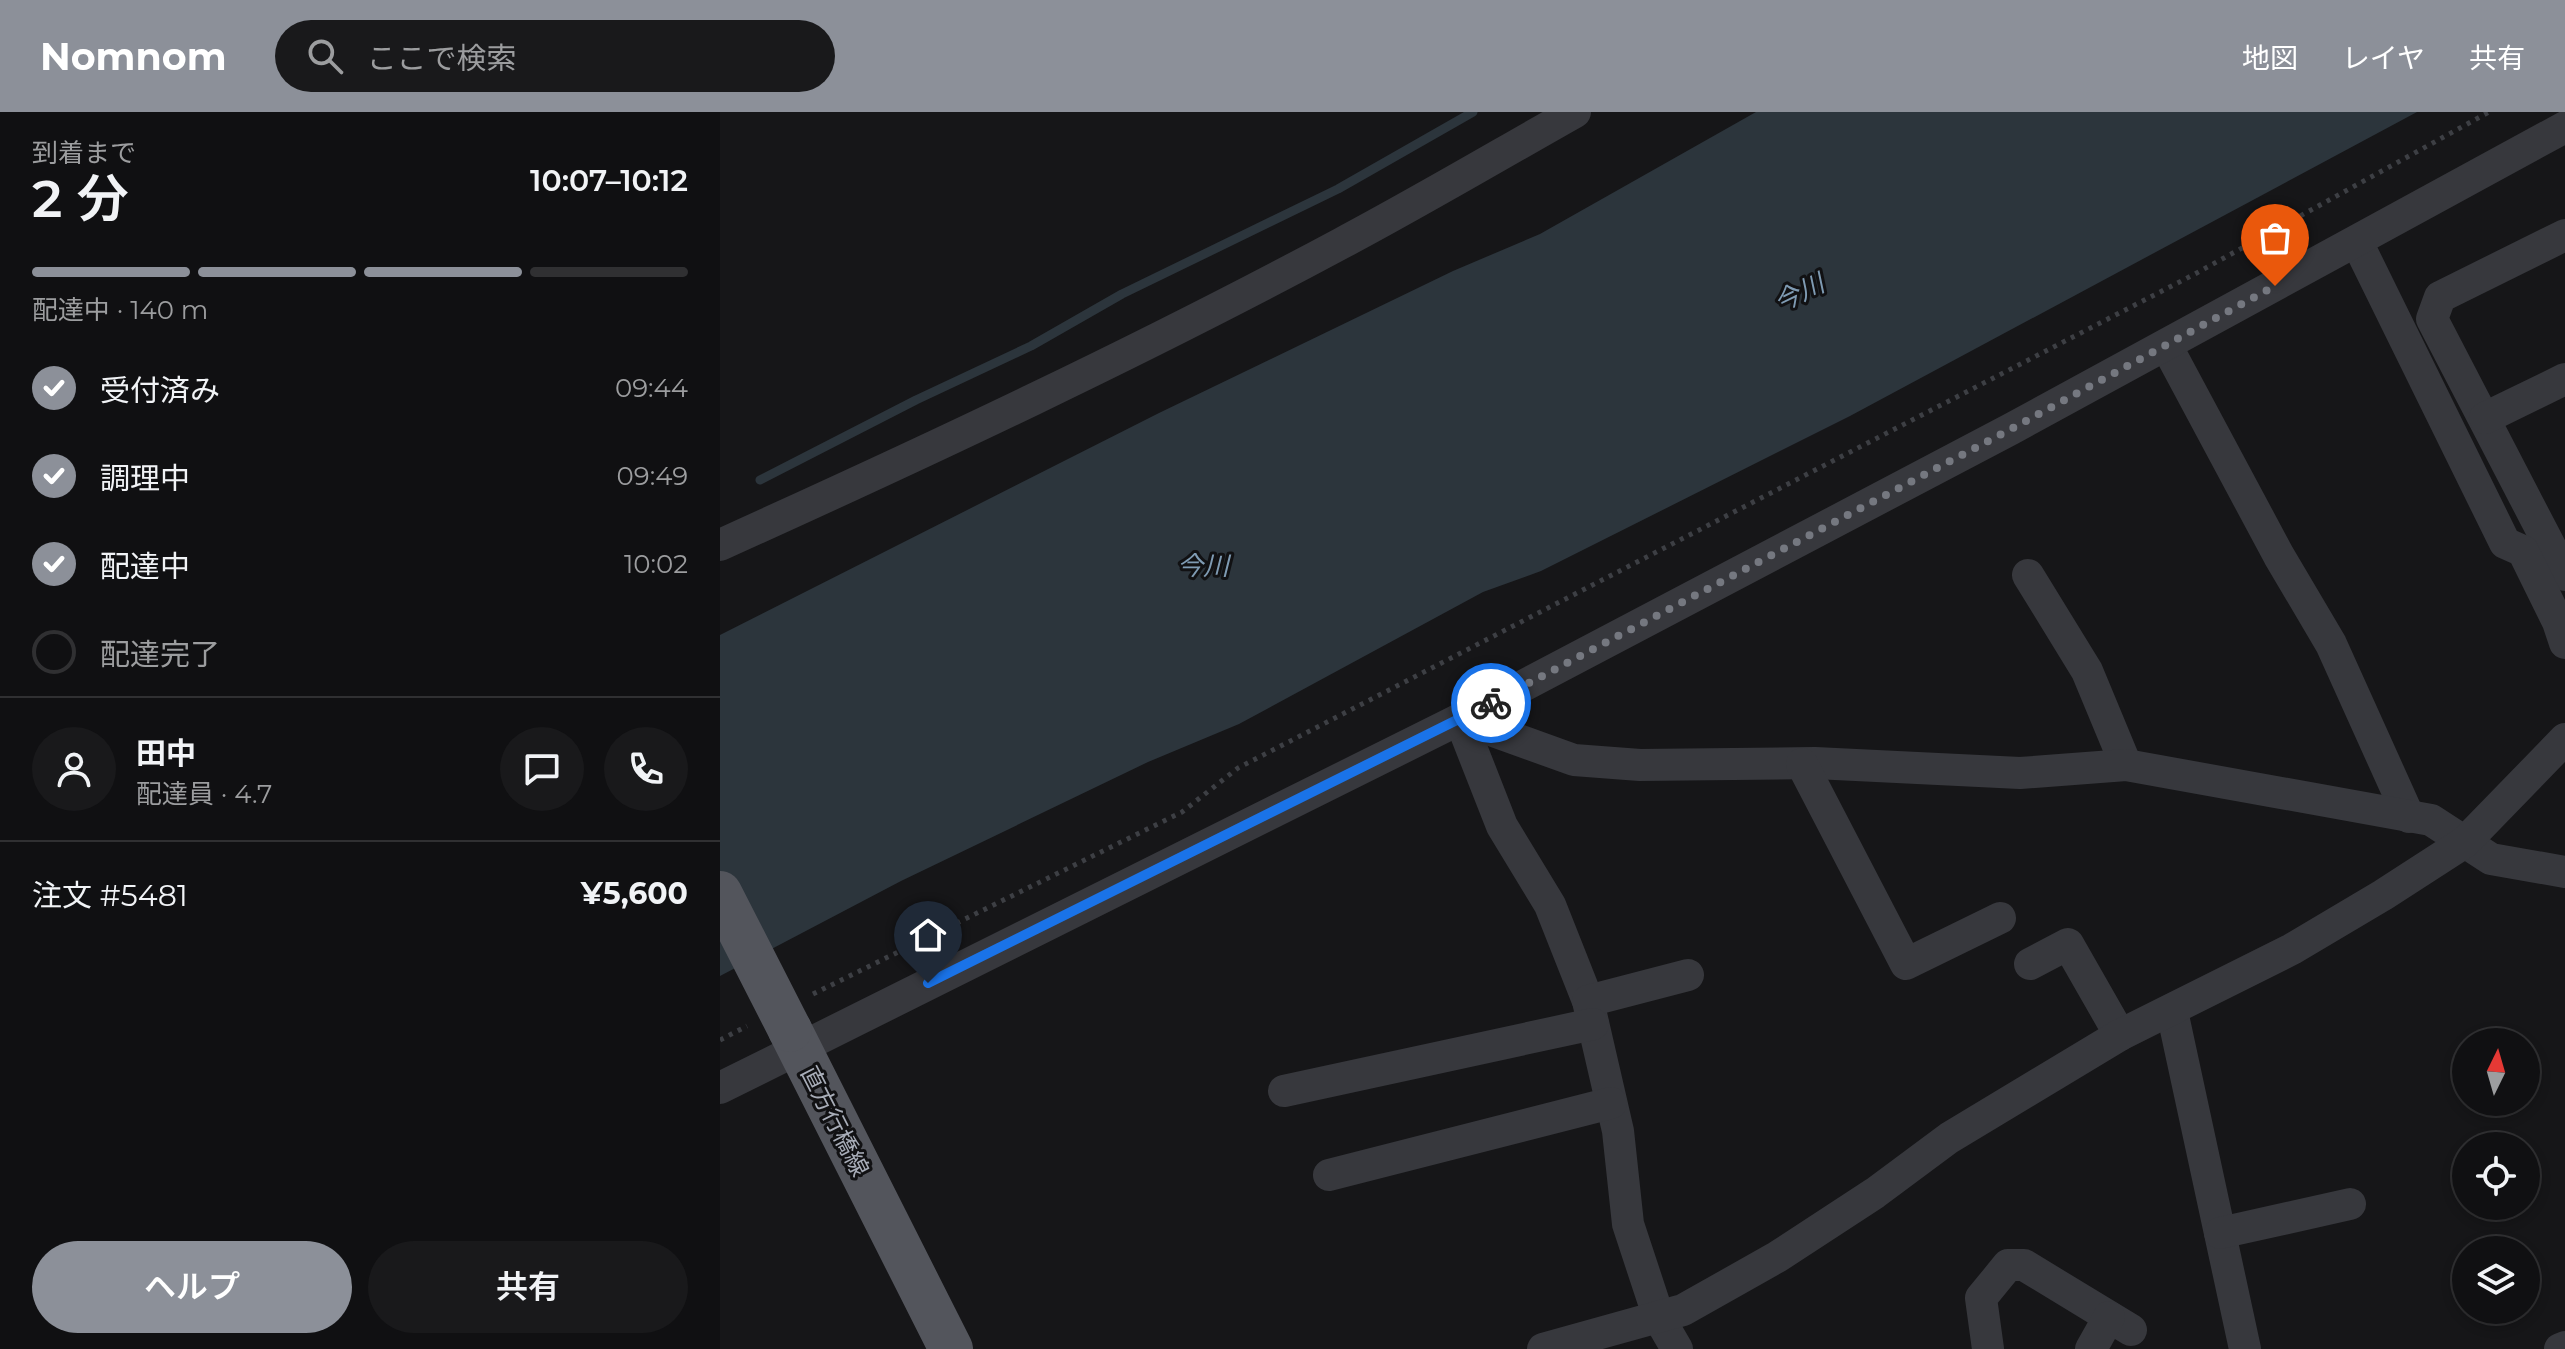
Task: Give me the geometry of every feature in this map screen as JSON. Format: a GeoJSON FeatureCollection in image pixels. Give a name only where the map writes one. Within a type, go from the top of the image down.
{"type":"FeatureCollection","features":[{"type":"Feature","properties":{"kind":"main road","name":"直方行橋線"},"geometry":{"type":"LineString","coordinates":[[720,893],[951,1349]]}},
{"type":"Feature","properties":{"kind":"street"},"geometry":{"type":"LineString","coordinates":[[720,545],[914,457],[1210,312],[1379,223],[1575,112]]}},
{"type":"Feature","properties":{"kind":"street"},"geometry":{"type":"LineString","coordinates":[[720,1107],[726,1102],[730,1083],[786,1025],[1460,719],[2166,345],[2565,127]]}},
{"type":"Feature","properties":{"kind":"street"},"geometry":{"type":"LineString","coordinates":[[2565,235],[2440,297],[2432,319],[2485,418],[2556,535],[2565,575]]}},
{"type":"Feature","properties":{"kind":"street"},"geometry":{"type":"LineString","coordinates":[[2357,242],[2505,543],[2523,551],[2565,643]]}},
{"type":"Feature","properties":{"kind":"street"},"geometry":{"type":"LineString","coordinates":[[2166,345],[2279,556],[2331,644],[2409,817]]}},
{"type":"Feature","properties":{"kind":"street"},"geometry":{"type":"LineString","coordinates":[[2485,418],[2565,379]]}},
{"type":"Feature","properties":{"kind":"street"},"geometry":{"type":"LineString","coordinates":[[2028,575],[2087,671],[2126,765]]}},
{"type":"Feature","properties":{"kind":"street"},"geometry":{"type":"LineString","coordinates":[[1460,719],[1574,760],[1640,765],[1802,764],[2020,773],[2126,765],[2431,820],[2491,859],[2565,872]]}},
{"type":"Feature","properties":{"kind":"street"},"geometry":{"type":"LineString","coordinates":[[1460,719],[1502,826],[1550,905],[1591,1013],[1618,1131],[1628,1224],[1659,1318],[1677,1349]]}},
{"type":"Feature","properties":{"kind":"street"},"geometry":{"type":"LineString","coordinates":[[1543,1349],[1683,1310],[1777,1257],[1875,1193],[1949,1138],[2120,1035],[2292,949],[2465,842],[2565,739]]}},
{"type":"Feature","properties":{"kind":"street"},"geometry":{"type":"LineString","coordinates":[[1802,764],[1906,964],[2000,918]]}},
{"type":"Feature","properties":{"kind":"street"},"geometry":{"type":"LineString","coordinates":[[2030,964],[2068,944],[2120,1035]]}},
{"type":"Feature","properties":{"kind":"street"},"geometry":{"type":"LineString","coordinates":[[1284,1091],[1591,1013],[1688,975]]}},
{"type":"Feature","properties":{"kind":"street"},"geometry":{"type":"LineString","coordinates":[[2172,1011],[2245,1349]]}},
{"type":"Feature","properties":{"kind":"street"},"geometry":{"type":"LineString","coordinates":[[1329,1175],[1611,1103]]}},
{"type":"Feature","properties":{"kind":"street"},"geometry":{"type":"LineString","coordinates":[[2220,1233],[2350,1204]]}},
{"type":"Feature","properties":{"kind":"street"},"geometry":{"type":"LineString","coordinates":[[1988,1349],[1981,1298],[2008,1265],[2024,1265],[2120,1323],[2091,1349]]}},
{"type":"Feature","properties":{"kind":"path"},"geometry":{"type":"LineString","coordinates":[[720,1040],[786,1025],[1182,812],[1238,768],[2193,275],[2489,112]]}},
{"type":"Feature","properties":{"kind":"water","name":"今川"},"geometry":{"type":"Polygon","coordinates":[[[1756,112],[2417,112],[1850,416],[1541,571],[1483,592],[1239,724],[1148,762],[901,881],[720,976],[720,635],[1159,413],[1453,271],[1540,234],[1756,112]]]}},
{"type":"Feature","properties":{"kind":"waterway"},"geometry":{"type":"LineString","coordinates":[[760,480],[916,400],[1031,346],[1122,294],[1338,189],[1473,112]]}},
{"type":"Feature","properties":{"kind":"way so far"},"geometry":{"type":"LineString","coordinates":[[1491,703],[2275,286]]}},
{"type":"Feature","properties":{"kind":"route"},"geometry":{"type":"LineString","coordinates":[[928,983],[1491,703]]}}]}
